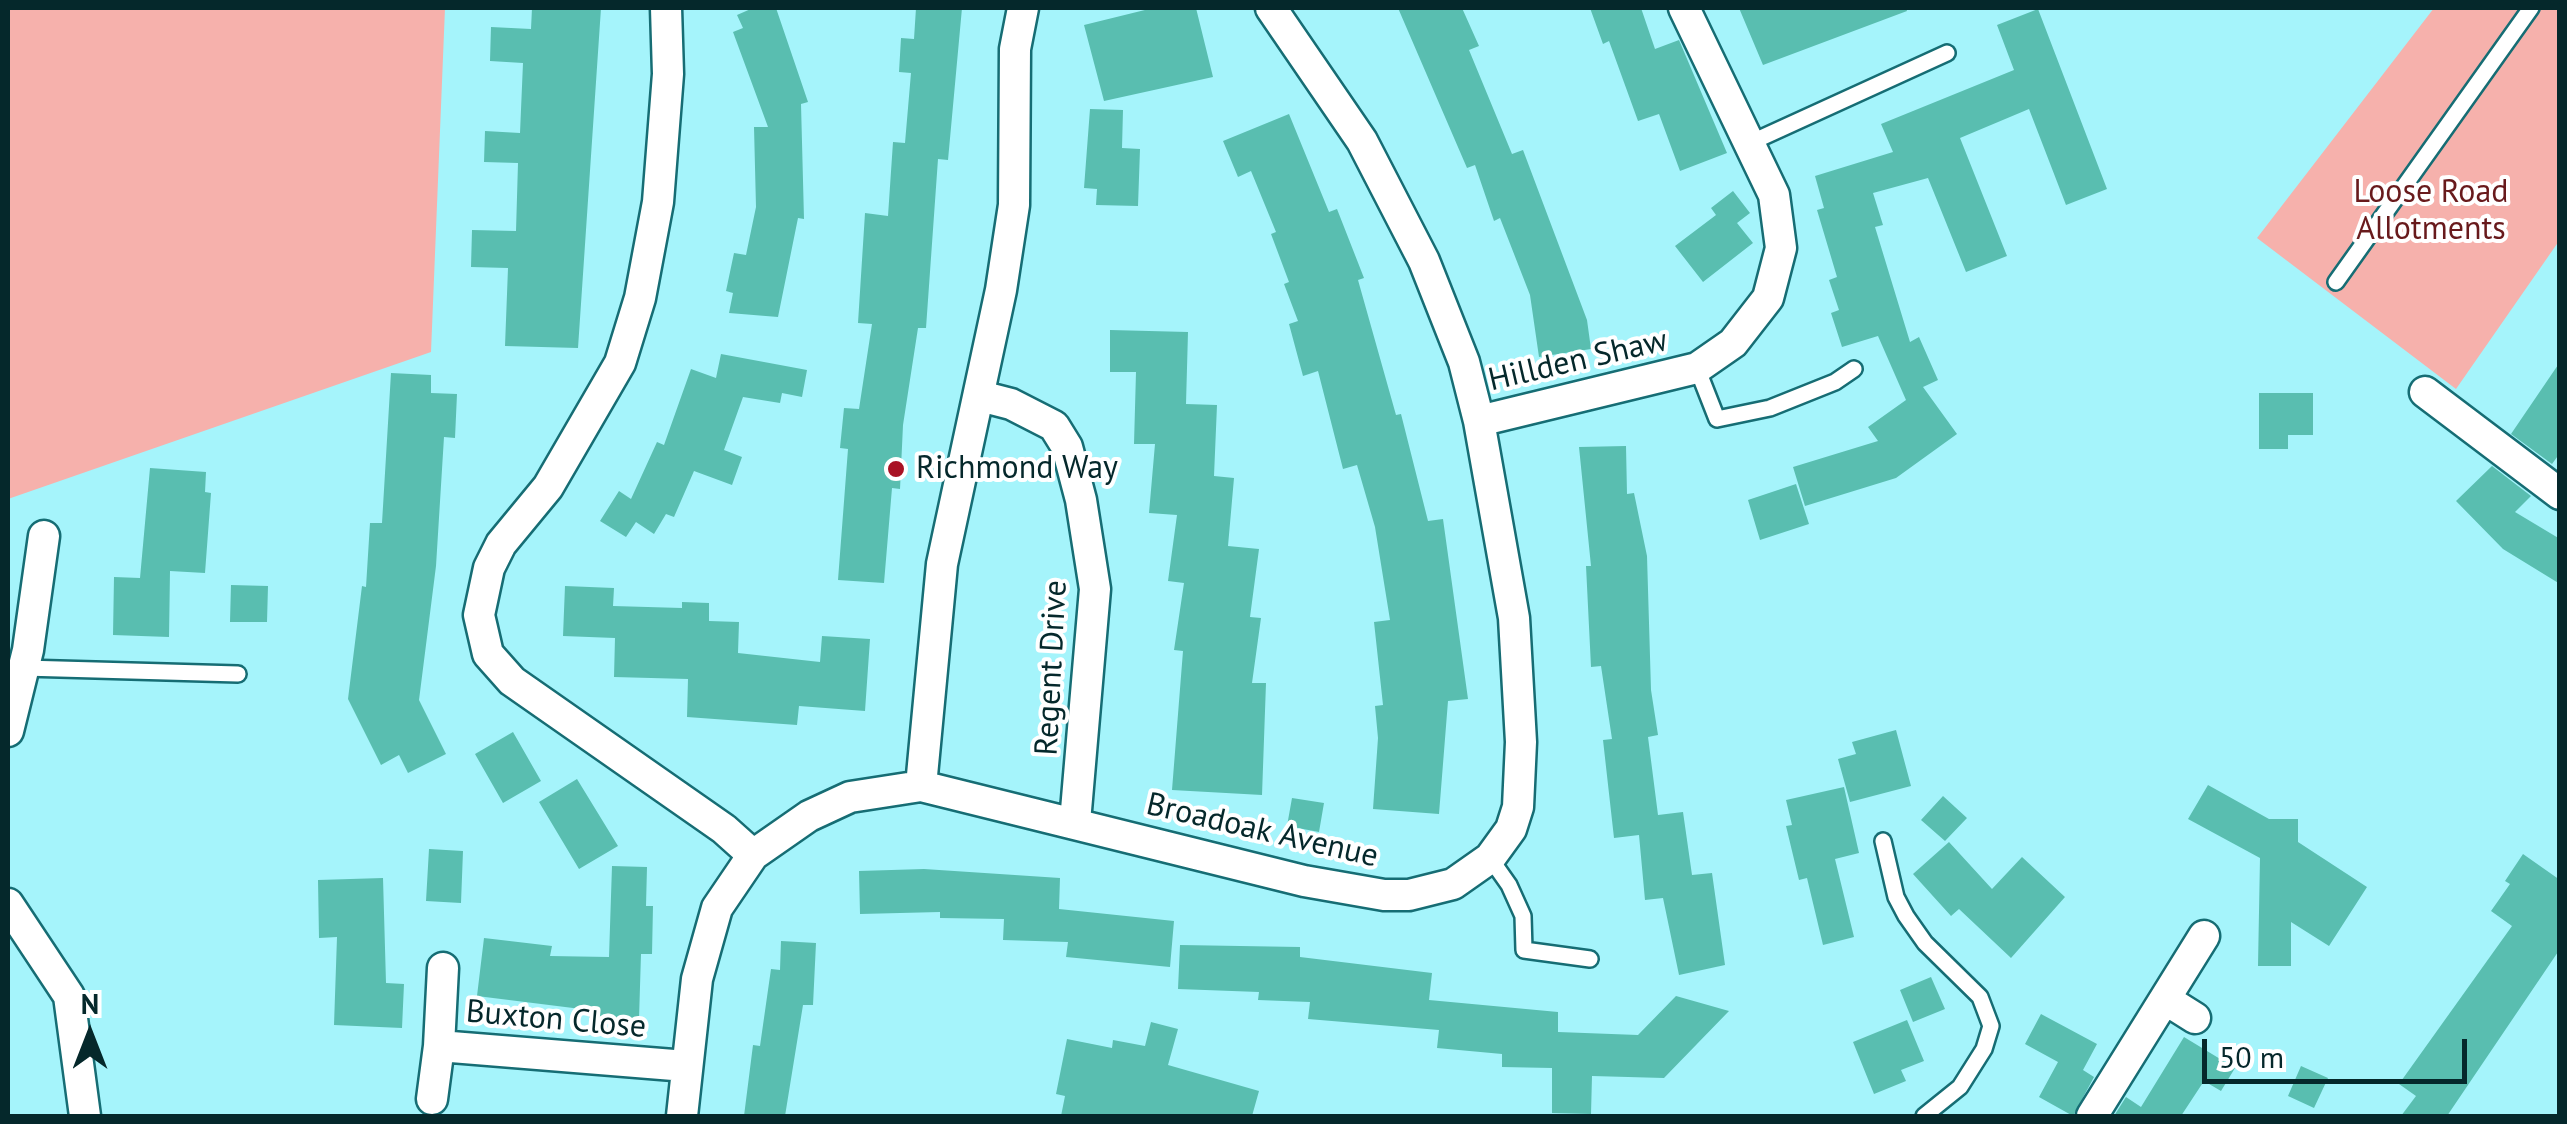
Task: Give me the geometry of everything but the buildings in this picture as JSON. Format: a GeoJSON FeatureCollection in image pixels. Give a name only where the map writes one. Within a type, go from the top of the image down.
{"type":"FeatureCollection","features":[{"type":"Feature","properties":{"kind":"street"},"geometry":{"type":"LineString","coordinates":[[666,8],[667,91],[658,202],[626,347],[588,425],[548,487],[501,544],[489,568],[479,615],[488,654],[512,681],[696,809],[753,856]]}},
{"type":"Feature","properties":{"kind":"street"},"geometry":{"type":"LineString","coordinates":[[922,786],[942,564],[980,396],[1014,205],[1015,50],[1023,8]]}},
{"type":"Feature","properties":{"kind":"street","name":"Broadoak Avenue"},"geometry":{"type":"LineString","coordinates":[[682,1116],[706,937],[717,908],[753,856],[809,816],[850,797],[922,786],[1304,881],[1384,896],[1410,896],[1453,884],[1490,858],[1511,830],[1518,807],[1521,742],[1514,618],[1480,420],[1464,362],[1415,243],[1352,125],[1271,8]]}},
{"type":"Feature","properties":{"kind":"street","name":"Hillden Shaw"},"geometry":{"type":"LineString","coordinates":[[1480,420],[1698,368],[1752,323],[1768,298],[1781,248],[1774,195],[1752,142],[1684,8]]}},
{"type":"Feature","properties":{"kind":"street"},"geometry":{"type":"LineString","coordinates":[[2424,392],[2560,494]]}},
{"type":"Feature","properties":{"kind":"street","name":"Regent Drive"},"geometry":{"type":"LineString","coordinates":[[980,396],[1011,404],[1054,426],[1067,447],[1082,500],[1096,589],[1076,822]]}},
{"type":"Feature","properties":{"kind":"street"},"geometry":{"type":"LineString","coordinates":[[8,730],[24,668],[44,536]]}},
{"type":"Feature","properties":{"kind":"street"},"geometry":{"type":"LineString","coordinates":[[8,904],[69,996],[85,1116]]}},
{"type":"Feature","properties":{"kind":"street"},"geometry":{"type":"LineString","coordinates":[[2092,1116],[2168,1000],[2204,936]]}},
{"type":"Feature","properties":{"kind":"street","name":"Buxton Close"},"geometry":{"type":"LineString","coordinates":[[443,968],[439,1046],[686,1066]]}},
{"type":"Feature","properties":{"kind":"street"},"geometry":{"type":"LineString","coordinates":[[2168,1000],[2195,1018]]}},
{"type":"Feature","properties":{"kind":"street"},"geometry":{"type":"LineString","coordinates":[[432,1099],[439,1046]]}},
{"type":"Feature","properties":{"kind":"lane"},"geometry":{"type":"LineString","coordinates":[[2336,282],[2531,8]]}},
{"type":"Feature","properties":{"kind":"lane"},"geometry":{"type":"LineString","coordinates":[[1752,142],[1947,53]]}},
{"type":"Feature","properties":{"kind":"lane"},"geometry":{"type":"LineString","coordinates":[[1698,368],[1717,419],[1770,408],[1835,382],[1854,369]]}},
{"type":"Feature","properties":{"kind":"lane"},"geometry":{"type":"LineString","coordinates":[[24,668],[238,674]]}},
{"type":"Feature","properties":{"kind":"lane"},"geometry":{"type":"LineString","coordinates":[[1883,841],[1896,897],[1906,916],[1925,943],[1980,997],[1991,1026],[1984,1049],[1960,1087],[1924,1116]]}},
{"type":"Feature","properties":{"kind":"lane"},"geometry":{"type":"LineString","coordinates":[[1490,858],[1510,885],[1523,916],[1524,950],[1590,959]]}},
{"type":"Feature","properties":{"kind":"green space"},"geometry":{"type":"Polygon","coordinates":[[[8,8],[445,8],[431,352],[8,499],[8,8]]]}},
{"type":"Feature","properties":{"kind":"green space","name":"Loose Road Allotments"},"geometry":{"type":"Polygon","coordinates":[[[2434,8],[2559,8],[2559,241],[2456,389],[2257,238],[2434,8]]]}},
{"type":"Feature","properties":{"kind":"place","name":"Richmond Way"},"geometry":{"type":"Point","coordinates":[896,469]}}]}
